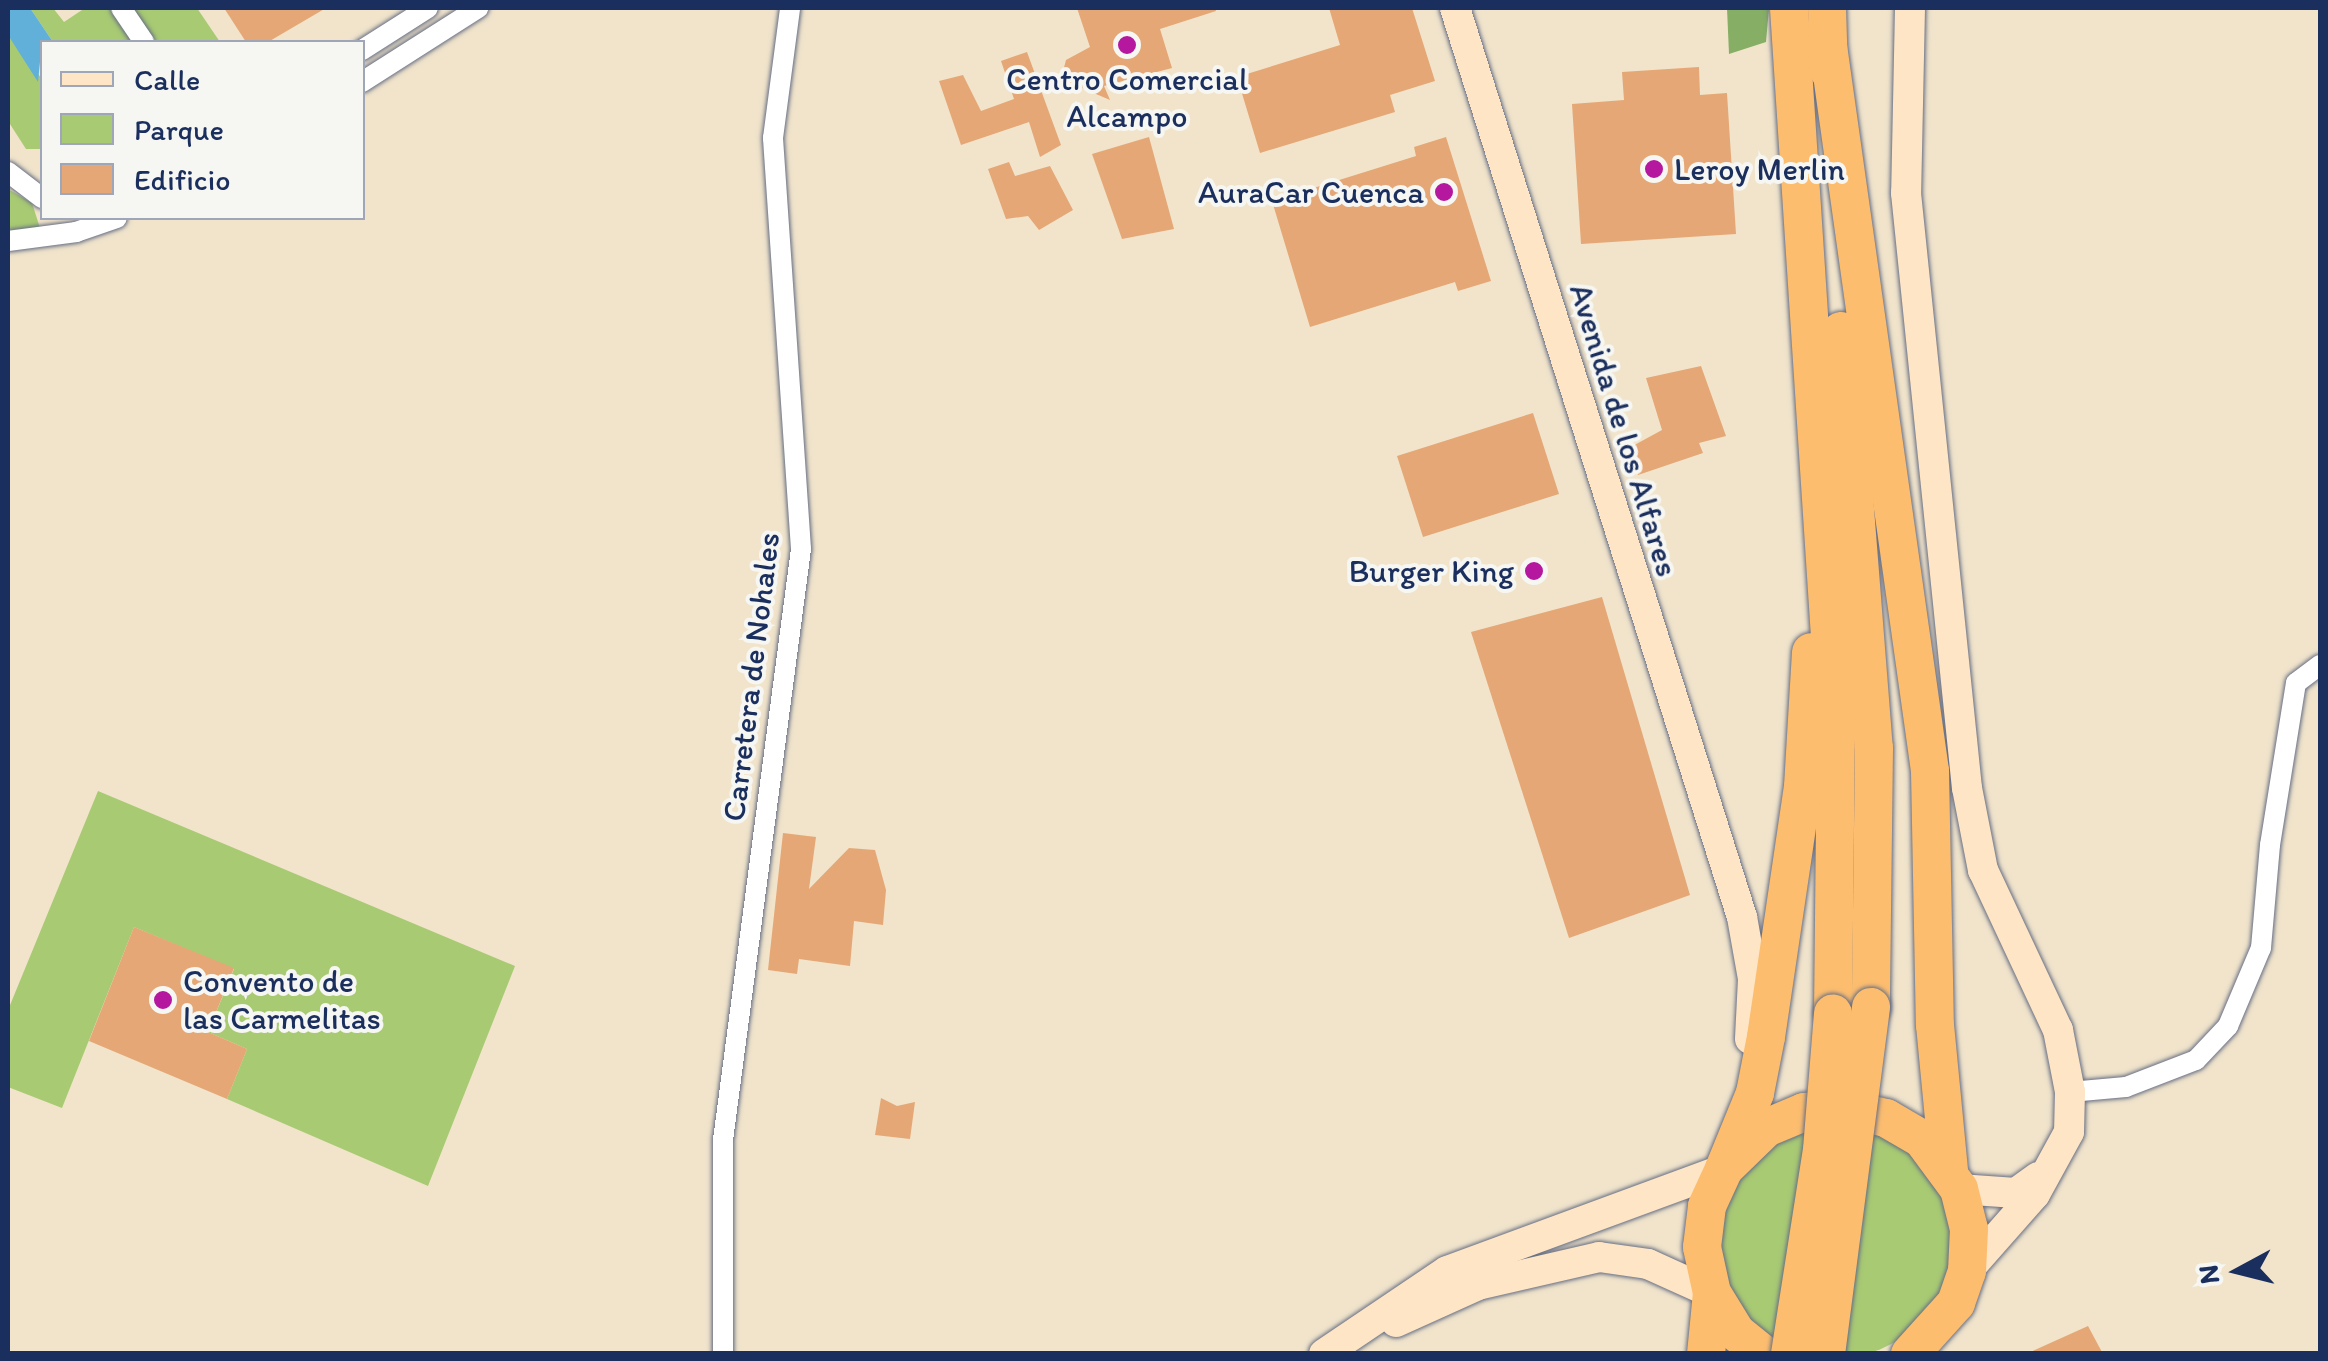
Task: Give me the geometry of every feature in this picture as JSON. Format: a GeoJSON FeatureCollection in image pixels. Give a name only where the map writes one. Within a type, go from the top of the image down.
{"type":"FeatureCollection","features":[{"type":"Feature","properties":{"kind":"highway"},"geometry":{"type":"LineString","coordinates":[[1788,8],[1836,728],[1834,1012],[1822,1150],[1790,1354]]}},
{"type":"Feature","properties":{"kind":"highway"},"geometry":{"type":"LineString","coordinates":[[1826,1354],[1871,1008],[1874,748],[1838,295],[1827,8]]}},
{"type":"Feature","properties":{"kind":"highway"},"geometry":{"type":"LineString","coordinates":[[1828,46],[1930,770],[1935,1025],[1954,1180],[1970,1229],[1961,1287],[1943,1354]]}},
{"type":"Feature","properties":{"kind":"highway"},"geometry":{"type":"LineString","coordinates":[[1706,1354],[1712,1294],[1702,1247],[1707,1206],[1741,1126],[1766,1037],[1803,788],[1812,602],[1803,270]]}},
{"type":"Feature","properties":{"kind":"highway"},"geometry":{"type":"LineString","coordinates":[[1724,1169],[1766,1128],[1804,1112],[1846,1108],[1886,1118],[1922,1139],[1954,1180]]}},
{"type":"Feature","properties":{"kind":"highway"},"geometry":{"type":"LineString","coordinates":[[1910,1354],[1961,1287]]}},
{"type":"Feature","properties":{"kind":"highway"},"geometry":{"type":"LineString","coordinates":[[1712,1294],[1736,1332],[1763,1354]]}},
{"type":"Feature","properties":{"kind":"street"},"geometry":{"type":"LineString","coordinates":[[120,8],[143,40]]}},
{"type":"Feature","properties":{"kind":"street"},"geometry":{"type":"LineString","coordinates":[[365,48],[424,8]]}},
{"type":"Feature","properties":{"kind":"street"},"geometry":{"type":"LineString","coordinates":[[365,80],[478,8]]}},
{"type":"Feature","properties":{"kind":"street","name":"Carretera de Nohales"},"geometry":{"type":"LineString","coordinates":[[723,1354],[723,1140],[801,550],[772,138],[790,8]]}},
{"type":"Feature","properties":{"kind":"street","name":"Avenida de los Alfares"},"geometry":{"type":"LineString","coordinates":[[1455,8],[1728,874],[1753,979],[1741,1126]]}},
{"type":"Feature","properties":{"kind":"street"},"geometry":{"type":"LineString","coordinates":[[1910,8],[1906,193],[1967,788],[1983,870],[2058,1030],[2070,1092],[2068,1132],[2035,1194],[1961,1287]]}},
{"type":"Feature","properties":{"kind":"street"},"geometry":{"type":"LineString","coordinates":[[8,172],[40,196]]}},
{"type":"Feature","properties":{"kind":"street"},"geometry":{"type":"LineString","coordinates":[[8,241],[52,226],[101,220]]}},
{"type":"Feature","properties":{"kind":"street"},"geometry":{"type":"LineString","coordinates":[[2070,1092],[2126,1087],[2196,1060],[2228,1026],[2261,948],[2270,845],[2296,684],[2320,665]]}},
{"type":"Feature","properties":{"kind":"street"},"geometry":{"type":"LineString","coordinates":[[1324,1354],[1446,1270],[1724,1169]]}},
{"type":"Feature","properties":{"kind":"street"},"geometry":{"type":"LineString","coordinates":[[1954,1180],[2016,1193],[2048,1169]]}},
{"type":"Feature","properties":{"kind":"street"},"geometry":{"type":"LineString","coordinates":[[1324,1354],[1478,1286],[1599,1257],[1648,1264],[1712,1294]]}},
{"type":"Feature","properties":{"kind":"green space"},"geometry":{"type":"Polygon","coordinates":[[[30,8],[53,8],[64,22],[85,8],[116,8],[139,40],[52,40],[30,8]]]}},
{"type":"Feature","properties":{"kind":"green space"},"geometry":{"type":"Polygon","coordinates":[[[132,8],[197,8],[219,40],[155,40],[132,8]]]}},
{"type":"Feature","properties":{"kind":"green space"},"geometry":{"type":"Polygon","coordinates":[[[1727,8],[1769,8],[1766,42],[1729,54],[1727,8]]]}},
{"type":"Feature","properties":{"kind":"green space"},"geometry":{"type":"Polygon","coordinates":[[[8,35],[40,76],[40,149],[26,149],[8,121],[8,35]]]}},
{"type":"Feature","properties":{"kind":"green space"},"geometry":{"type":"Polygon","coordinates":[[[8,189],[32,203],[40,228],[8,230],[8,189]]]}},
{"type":"Feature","properties":{"kind":"green space"},"geometry":{"type":"Polygon","coordinates":[[[98,791],[515,966],[428,1186],[227,1099],[247,1049],[208,1032],[234,969],[134,927],[62,1108],[8,1087],[8,1010],[98,791]]]}},
{"type":"Feature","properties":{"kind":"green space"},"geometry":{"type":"Polygon","coordinates":[[[1836,1126],[1880,1135],[1901,1145],[1918,1160],[1933,1177],[1943,1198],[1952,1242],[1943,1286],[1933,1307],[1918,1324],[1901,1339],[1880,1349],[1836,1358],[1792,1349],[1771,1339],[1754,1324],[1739,1307],[1729,1286],[1720,1242],[1729,1198],[1739,1177],[1754,1160],[1771,1145],[1792,1135],[1836,1126]]]}},
{"type":"Feature","properties":{"kind":"water"},"geometry":{"type":"Polygon","coordinates":[[[8,8],[30,8],[52,40],[40,40],[38,82],[8,35],[8,8]]]}},
{"type":"Feature","properties":{"kind":"building"},"geometry":{"type":"Polygon","coordinates":[[[224,8],[326,8],[271,40],[245,40],[224,8]]]}},
{"type":"Feature","properties":{"kind":"building","name":"Centro Comercial Alcampo"},"geometry":{"type":"Polygon","coordinates":[[[1077,8],[1216,11],[1160,29],[1172,68],[1104,86],[1110,100],[1061,79],[1066,60],[1090,47],[1077,8]]]}},
{"type":"Feature","properties":{"kind":"building"},"geometry":{"type":"Polygon","coordinates":[[[1329,8],[1412,8],[1435,81],[1390,95],[1395,112],[1260,153],[1237,77],[1340,45],[1329,8]]]}},
{"type":"Feature","properties":{"kind":"building"},"geometry":{"type":"Polygon","coordinates":[[[1027,52],[1061,145],[1040,157],[1029,122],[961,145],[939,81],[963,75],[981,111],[1014,99],[1001,61],[1027,52]]]}},
{"type":"Feature","properties":{"kind":"building","name":"Leroy Merlin"},"geometry":{"type":"Polygon","coordinates":[[[1699,67],[1700,95],[1727,93],[1736,234],[1581,244],[1572,104],[1624,100],[1622,72],[1699,67]]]}},
{"type":"Feature","properties":{"kind":"building"},"geometry":{"type":"Polygon","coordinates":[[[1149,137],[1174,229],[1122,239],[1092,154],[1149,137]]]}},
{"type":"Feature","properties":{"kind":"building"},"geometry":{"type":"Polygon","coordinates":[[[1446,137],[1491,281],[1458,291],[1455,282],[1310,327],[1272,201],[1416,156],[1414,147],[1446,137]]]}},
{"type":"Feature","properties":{"kind":"building"},"geometry":{"type":"Polygon","coordinates":[[[1009,162],[1015,176],[1050,166],[1073,210],[1039,230],[1028,216],[1006,219],[988,169],[1009,162]]]}},
{"type":"Feature","properties":{"kind":"building"},"geometry":{"type":"Polygon","coordinates":[[[1701,366],[1726,436],[1699,443],[1703,453],[1638,475],[1629,448],[1662,430],[1646,378],[1701,366]]]}},
{"type":"Feature","properties":{"kind":"building"},"geometry":{"type":"Polygon","coordinates":[[[1533,413],[1559,494],[1423,537],[1397,456],[1533,413]]]}},
{"type":"Feature","properties":{"kind":"building"},"geometry":{"type":"Polygon","coordinates":[[[1602,597],[1690,895],[1569,938],[1471,632],[1602,597]]]}},
{"type":"Feature","properties":{"kind":"building"},"geometry":{"type":"Polygon","coordinates":[[[783,833],[816,837],[809,889],[849,848],[875,850],[886,890],[883,925],[854,921],[850,966],[799,959],[797,974],[768,970],[783,833]]]}},
{"type":"Feature","properties":{"kind":"building","name":"Convento de las Carmelitas"},"geometry":{"type":"Polygon","coordinates":[[[134,927],[234,968],[208,1032],[247,1049],[227,1099],[89,1041],[134,927]]]}},
{"type":"Feature","properties":{"kind":"building"},"geometry":{"type":"Polygon","coordinates":[[[881,1098],[897,1106],[915,1102],[910,1139],[875,1135],[881,1098]]]}},
{"type":"Feature","properties":{"kind":"building"},"geometry":{"type":"Polygon","coordinates":[[[2088,1326],[2103,1354],[2026,1354],[2088,1326]]]}},
{"type":"Feature","properties":{"kind":"place","name":"Centro Comercial Alcampo"},"geometry":{"type":"Point","coordinates":[1127,45]}},
{"type":"Feature","properties":{"kind":"place","name":"Leroy Merlin"},"geometry":{"type":"Point","coordinates":[1654,169]}},
{"type":"Feature","properties":{"kind":"place","name":"AuraCar Cuenca"},"geometry":{"type":"Point","coordinates":[1444,192]}},
{"type":"Feature","properties":{"kind":"place","name":"Burger King"},"geometry":{"type":"Point","coordinates":[1534,571]}},
{"type":"Feature","properties":{"kind":"place","name":"Convento de las Carmelitas"},"geometry":{"type":"Point","coordinates":[163,1000]}}]}
